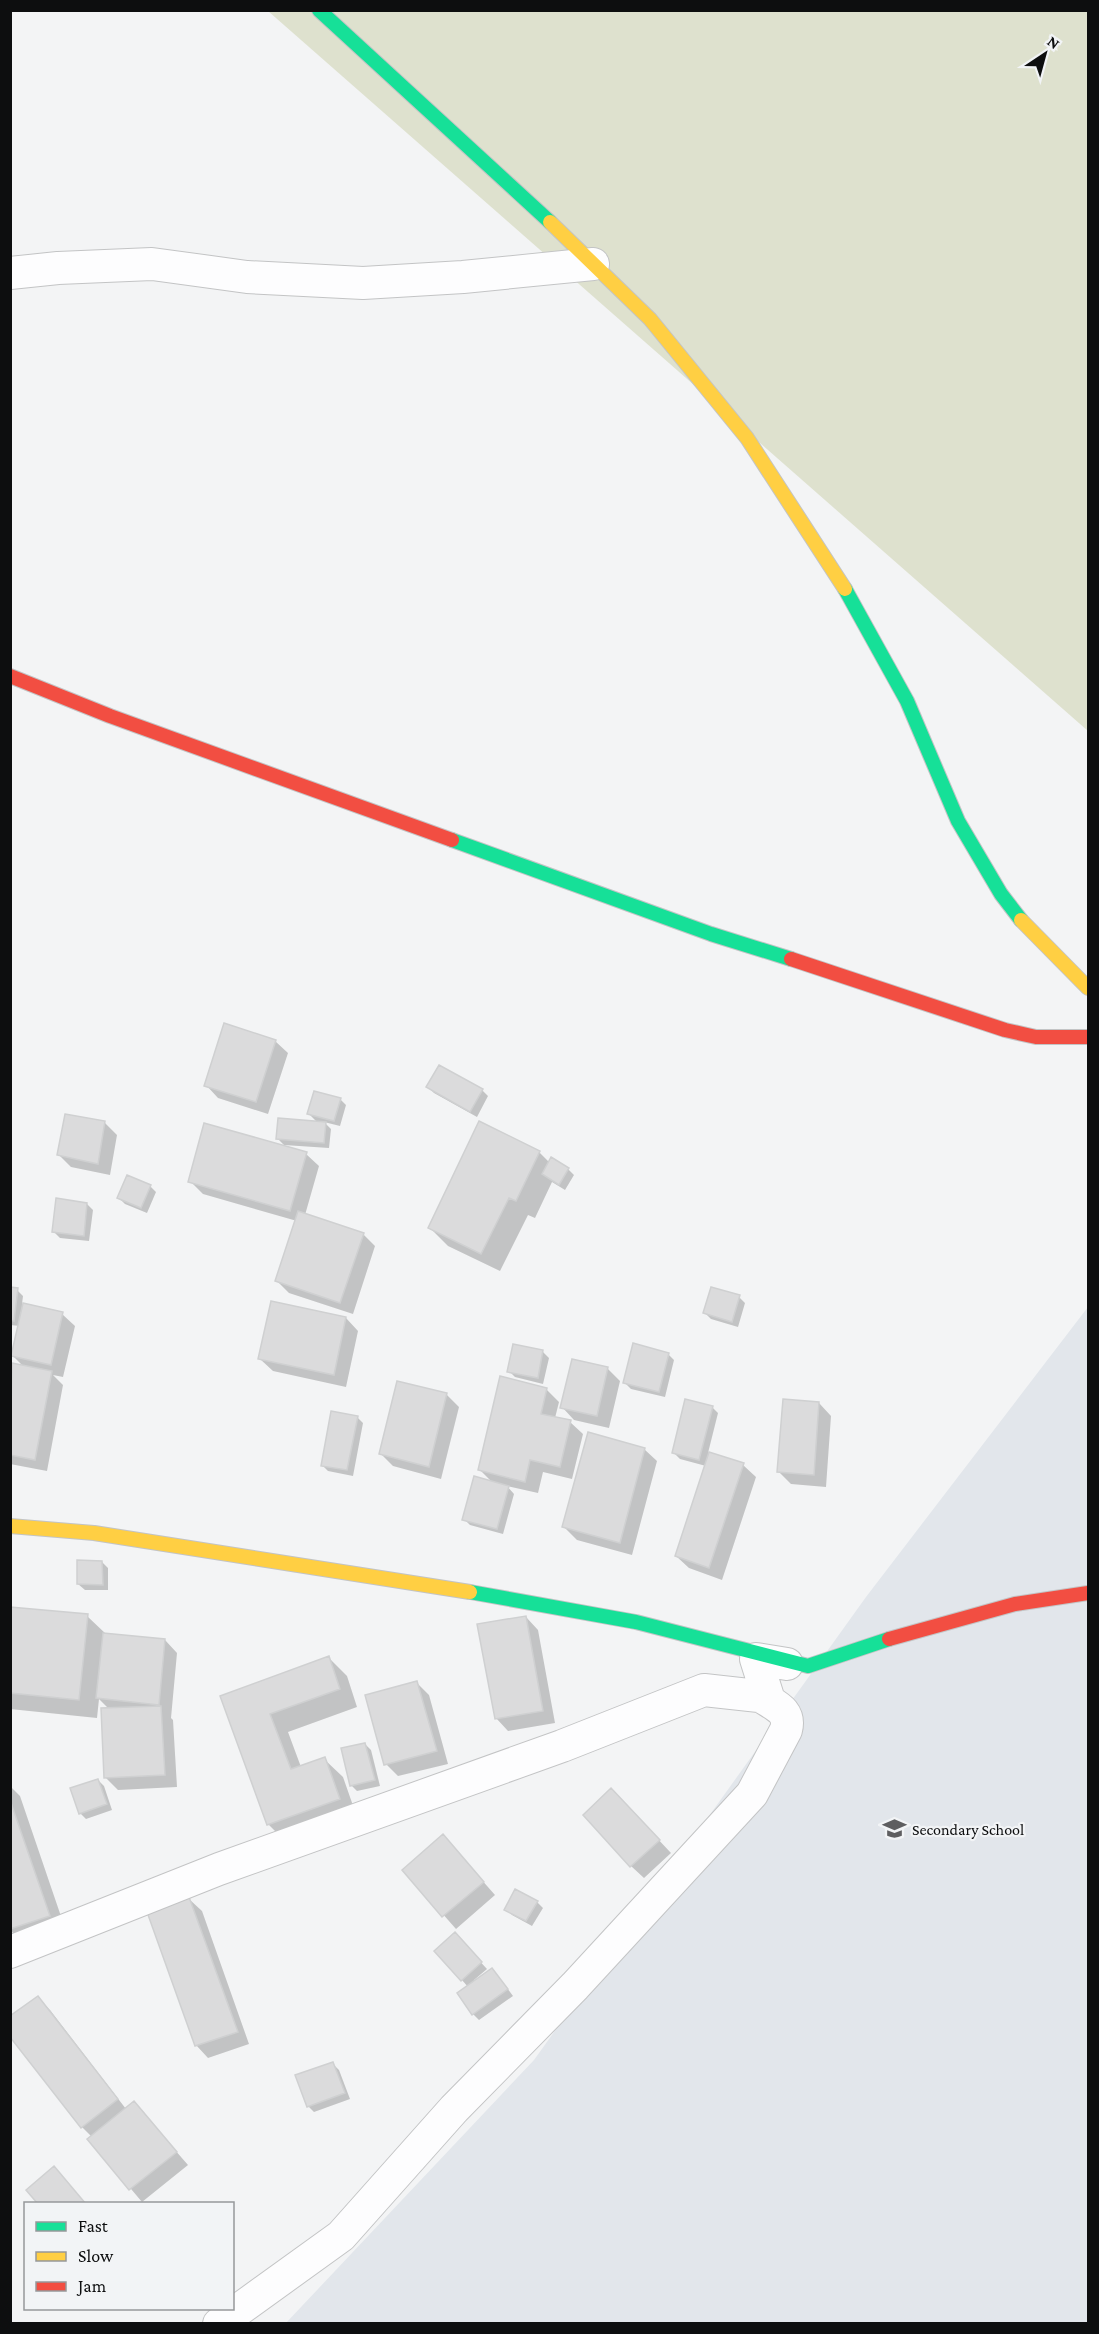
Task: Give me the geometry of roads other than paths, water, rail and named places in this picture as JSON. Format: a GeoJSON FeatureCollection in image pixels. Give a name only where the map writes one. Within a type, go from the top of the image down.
{"type":"FeatureCollection","features":[{"type":"Feature","properties":{"kind":"street"},"geometry":{"type":"LineString","coordinates":[[319,10],[650,318],[747,438],[845,589],[907,701],[958,821],[1001,894],[1023,922],[1089,988]]}},
{"type":"Feature","properties":{"kind":"street"},"geometry":{"type":"LineString","coordinates":[[10,273],[58,267],[152,264],[247,277],[363,283],[463,277],[593,264]]}},
{"type":"Feature","properties":{"kind":"street"},"geometry":{"type":"LineString","coordinates":[[10,676],[132,724],[711,933],[1005,1030],[1036,1036],[1089,1037]]}},
{"type":"Feature","properties":{"kind":"street"},"geometry":{"type":"LineString","coordinates":[[10,1526],[94,1533],[432,1585],[636,1622],[808,1666]]}},
{"type":"Feature","properties":{"kind":"street"},"geometry":{"type":"LineString","coordinates":[[768,1697],[756,1659],[808,1666],[873,1643],[1015,1604],[1089,1593]]}},
{"type":"Feature","properties":{"kind":"street"},"geometry":{"type":"LineString","coordinates":[[10,1952],[219,1869],[562,1746],[704,1690],[768,1697]]}},
{"type":"Feature","properties":{"kind":"street"},"geometry":{"type":"LineString","coordinates":[[219,2324],[341,2236],[454,2109],[575,1986],[752,1794],[786,1730],[788,1721],[783,1710],[762,1697],[768,1697]]}},
{"type":"Feature","properties":{"kind":"place","name":"Secondary School"},"geometry":{"type":"Point","coordinates":[894,1829]}}]}
